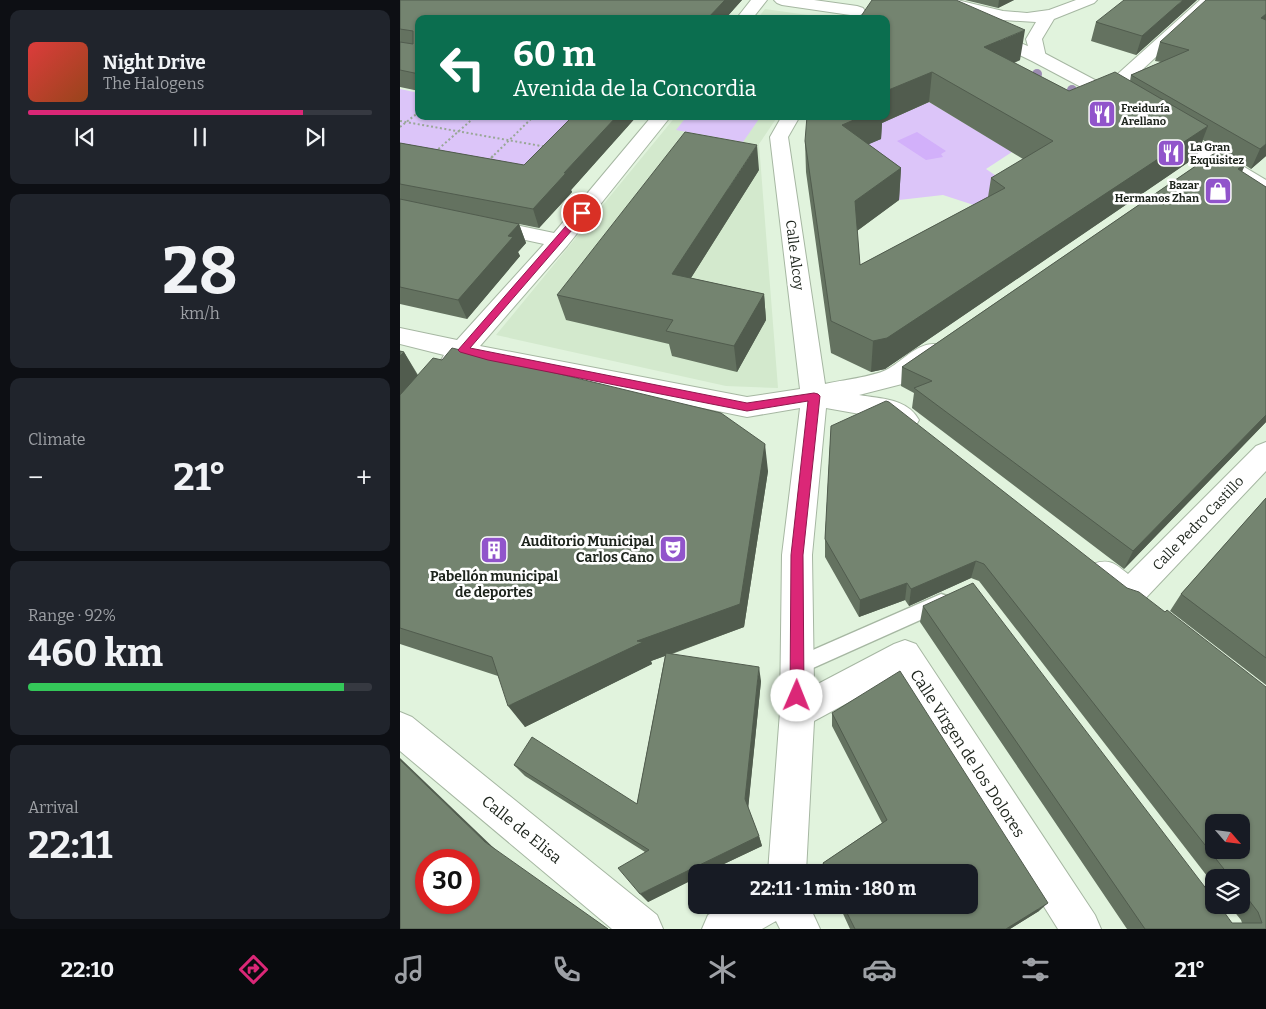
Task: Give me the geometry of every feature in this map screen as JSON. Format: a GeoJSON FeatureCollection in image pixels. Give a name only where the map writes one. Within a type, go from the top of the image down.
{"type":"FeatureCollection","features":[{"type":"Feature","properties":{"kind":"street"},"geometry":{"type":"LineString","coordinates":[[747,15],[759,0]]}},
{"type":"Feature","properties":{"kind":"street"},"geometry":{"type":"LineString","coordinates":[[782,0],[858,10]]}},
{"type":"Feature","properties":{"kind":"street"},"geometry":{"type":"LineString","coordinates":[[948,6],[994,14],[1048,15],[1089,0]]}},
{"type":"Feature","properties":{"kind":"street"},"geometry":{"type":"LineString","coordinates":[[1107,93],[1209,0]]}},
{"type":"Feature","properties":{"kind":"street"},"geometry":{"type":"LineString","coordinates":[[948,6],[971,26],[1038,56]]}},
{"type":"Feature","properties":{"kind":"street"},"geometry":{"type":"LineString","coordinates":[[948,6],[1134,109]]}},
{"type":"Feature","properties":{"kind":"street"},"geometry":{"type":"LineString","coordinates":[[1038,56],[1034,39],[1048,15]]}},
{"type":"Feature","properties":{"kind":"street"},"geometry":{"type":"LineString","coordinates":[[438,379],[559,240],[659,120]]}},
{"type":"Feature","properties":{"kind":"street","name":"Calle Alcoy"},"geometry":{"type":"LineString","coordinates":[[788,864],[797,712],[797,555],[814,396],[778,137],[789,120]]}},
{"type":"Feature","properties":{"kind":"street"},"geometry":{"type":"LineString","coordinates":[[1158,124],[1205,163],[1264,184]]}},
{"type":"Feature","properties":{"kind":"street"},"geometry":{"type":"LineString","coordinates":[[464,221],[559,240]]}},
{"type":"Feature","properties":{"kind":"street"},"geometry":{"type":"LineString","coordinates":[[400,336],[488,356],[747,407],[814,396],[893,378],[950,339]]}},
{"type":"Feature","properties":{"kind":"street"},"geometry":{"type":"LineString","coordinates":[[814,396],[895,411],[926,435]]}},
{"type":"Feature","properties":{"kind":"street","name":"Calle Pedro Castillo"},"geometry":{"type":"LineString","coordinates":[[1083,557],[1138,599],[1266,453]]}},
{"type":"Feature","properties":{"kind":"street","name":"Calle Virgen de los Dolores"},"geometry":{"type":"LineString","coordinates":[[797,712],[906,655],[1081,929]]}},
{"type":"Feature","properties":{"kind":"street","name":"Calle de Elisa"},"geometry":{"type":"LineString","coordinates":[[400,729],[643,929]]}},
{"type":"Feature","properties":{"kind":"street"},"geometry":{"type":"LineString","coordinates":[[722,929],[750,914]]}},
{"type":"Feature","properties":{"kind":"street"},"geometry":{"type":"LineString","coordinates":[[793,914],[800,929]]}},
{"type":"Feature","properties":{"kind":"lane"},"geometry":{"type":"LineString","coordinates":[[797,666],[955,596]]}},
{"type":"Feature","properties":{"kind":"path"},"geometry":{"type":"LineString","coordinates":[[400,127],[415,115]]}},
{"type":"Feature","properties":{"kind":"path"},"geometry":{"type":"LineString","coordinates":[[428,157],[472,120]]}},
{"type":"Feature","properties":{"kind":"path"},"geometry":{"type":"LineString","coordinates":[[482,167],[530,120]]}},
{"type":"Feature","properties":{"kind":"path"},"geometry":{"type":"LineString","coordinates":[[400,121],[554,149]]}},
{"type":"Feature","properties":{"kind":"shaded area"},"geometry":{"type":"Polygon","coordinates":[[[765,9],[808,15],[760,15],[765,9]]]}},
{"type":"Feature","properties":{"kind":"shaded area"},"geometry":{"type":"Polygon","coordinates":[[[400,89],[415,92],[415,120],[586,121],[534,177],[400,152],[400,89]]]}},
{"type":"Feature","properties":{"kind":"shaded area"},"geometry":{"type":"Polygon","coordinates":[[[929,102],[1012,152],[986,169],[1017,190],[986,209],[943,195],[899,200],[842,156],[868,129],[929,102]]]}},
{"type":"Feature","properties":{"kind":"shaded area"},"geometry":{"type":"Polygon","coordinates":[[[673,120],[775,120],[759,144],[778,388],[726,386],[496,335],[673,120]]]}},
{"type":"Feature","properties":{"kind":"shaded area"},"geometry":{"type":"Polygon","coordinates":[[[684,120],[758,120],[743,142],[676,130],[684,120]]]}},
{"type":"Feature","properties":{"kind":"shaded area"},"geometry":{"type":"Polygon","coordinates":[[[917,132],[946,151],[941,154],[943,157],[926,160],[897,141],[917,132]]]}},
{"type":"Feature","properties":{"kind":"building"},"geometry":{"type":"Polygon","coordinates":[[[400,0],[725,0],[711,15],[415,15],[415,73],[400,70],[400,42],[413,44],[413,31],[400,29],[400,0]]]}},
{"type":"Feature","properties":{"kind":"building"},"geometry":{"type":"Polygon","coordinates":[[[872,0],[956,0],[1025,30],[984,47],[1069,91],[1115,72],[1208,126],[887,338],[873,341],[831,321],[805,141],[807,120],[854,120],[842,125],[901,168],[855,201],[860,265],[1005,188],[991,178],[1053,141],[932,72],[890,89],[890,15],[862,15],[872,0]]]}},
{"type":"Feature","properties":{"kind":"building"},"geometry":{"type":"Polygon","coordinates":[[[1124,0],[1183,0],[1142,36],[1096,22],[1124,0]]]}},
{"type":"Feature","properties":{"kind":"building"},"geometry":{"type":"Polygon","coordinates":[[[1206,0],[1266,0],[1266,14],[1261,18],[1266,20],[1266,144],[1260,149],[1131,75],[1189,50],[1160,42],[1206,0]]]}},
{"type":"Feature","properties":{"kind":"building"},"geometry":{"type":"Polygon","coordinates":[[[569,120],[613,120],[533,209],[400,184],[400,143],[524,165],[569,120]]]}},
{"type":"Feature","properties":{"kind":"building"},"geometry":{"type":"Polygon","coordinates":[[[685,132],[757,145],[672,274],[764,294],[734,346],[666,331],[673,320],[557,295],[685,132]]]}},
{"type":"Feature","properties":{"kind":"building"},"geometry":{"type":"Polygon","coordinates":[[[1222,148],[1246,162],[1238,169],[1266,187],[1266,415],[1133,551],[914,388],[932,381],[902,367],[1222,148]]]}},
{"type":"Feature","properties":{"kind":"building"},"geometry":{"type":"Polygon","coordinates":[[[400,199],[519,224],[508,236],[513,237],[458,300],[400,287],[400,199]]]}},
{"type":"Feature","properties":{"kind":"building"},"geometry":{"type":"Polygon","coordinates":[[[452,348],[721,413],[765,444],[740,604],[637,641],[643,642],[508,706],[492,657],[400,628],[400,395],[433,358],[442,360],[452,348]]]}},
{"type":"Feature","properties":{"kind":"building"},"geometry":{"type":"Polygon","coordinates":[[[886,401],[889,402],[1127,588],[1139,592],[1165,612],[1167,610],[1266,687],[1266,929],[1145,929],[923,606],[973,583],[1205,887],[1205,914],[1226,914],[1232,923],[1262,923],[1258,912],[1250,902],[1250,869],[1224,869],[1216,859],[1250,859],[1250,814],[1205,814],[1205,845],[984,564],[976,561],[911,589],[907,583],[860,600],[825,539],[831,426],[886,401]]]}},
{"type":"Feature","properties":{"kind":"building"},"geometry":{"type":"Polygon","coordinates":[[[1266,498],[1266,658],[1181,594],[1266,498]]]}},
{"type":"Feature","properties":{"kind":"building"},"geometry":{"type":"Polygon","coordinates":[[[666,653],[759,667],[745,799],[759,836],[702,864],[688,864],[688,871],[640,894],[618,868],[649,850],[514,765],[532,737],[637,804],[666,653]]]}},
{"type":"Feature","properties":{"kind":"building"},"geometry":{"type":"Polygon","coordinates":[[[900,671],[1048,903],[1006,929],[855,929],[848,914],[978,914],[978,864],[823,864],[887,820],[832,713],[900,671]]]}},
{"type":"Feature","properties":{"kind":"building"},"geometry":{"type":"Polygon","coordinates":[[[400,760],[485,842],[608,929],[400,929],[400,760]]]}},
{"type":"Feature","properties":{"kind":"place","name":"Freiduría Arellano"},"geometry":{"type":"Point","coordinates":[1102,114]}},
{"type":"Feature","properties":{"kind":"place","name":"La Gran Exquisitez"},"geometry":{"type":"Point","coordinates":[1171,153]}},
{"type":"Feature","properties":{"kind":"place","name":"Bazar Hermanos Zhan"},"geometry":{"type":"Point","coordinates":[1218,191]}},
{"type":"Feature","properties":{"kind":"place","name":"Auditorio Municipal Carlos Cano"},"geometry":{"type":"Point","coordinates":[673,549]}},
{"type":"Feature","properties":{"kind":"place","name":"Pabellón municipal de deportes"},"geometry":{"type":"Point","coordinates":[494,550]}},
{"type":"Feature","properties":{"kind":"route"},"geometry":{"type":"LineString","coordinates":[[582,213],[463,350],[747,407],[814,396],[797,555],[797,696]]}}]}
